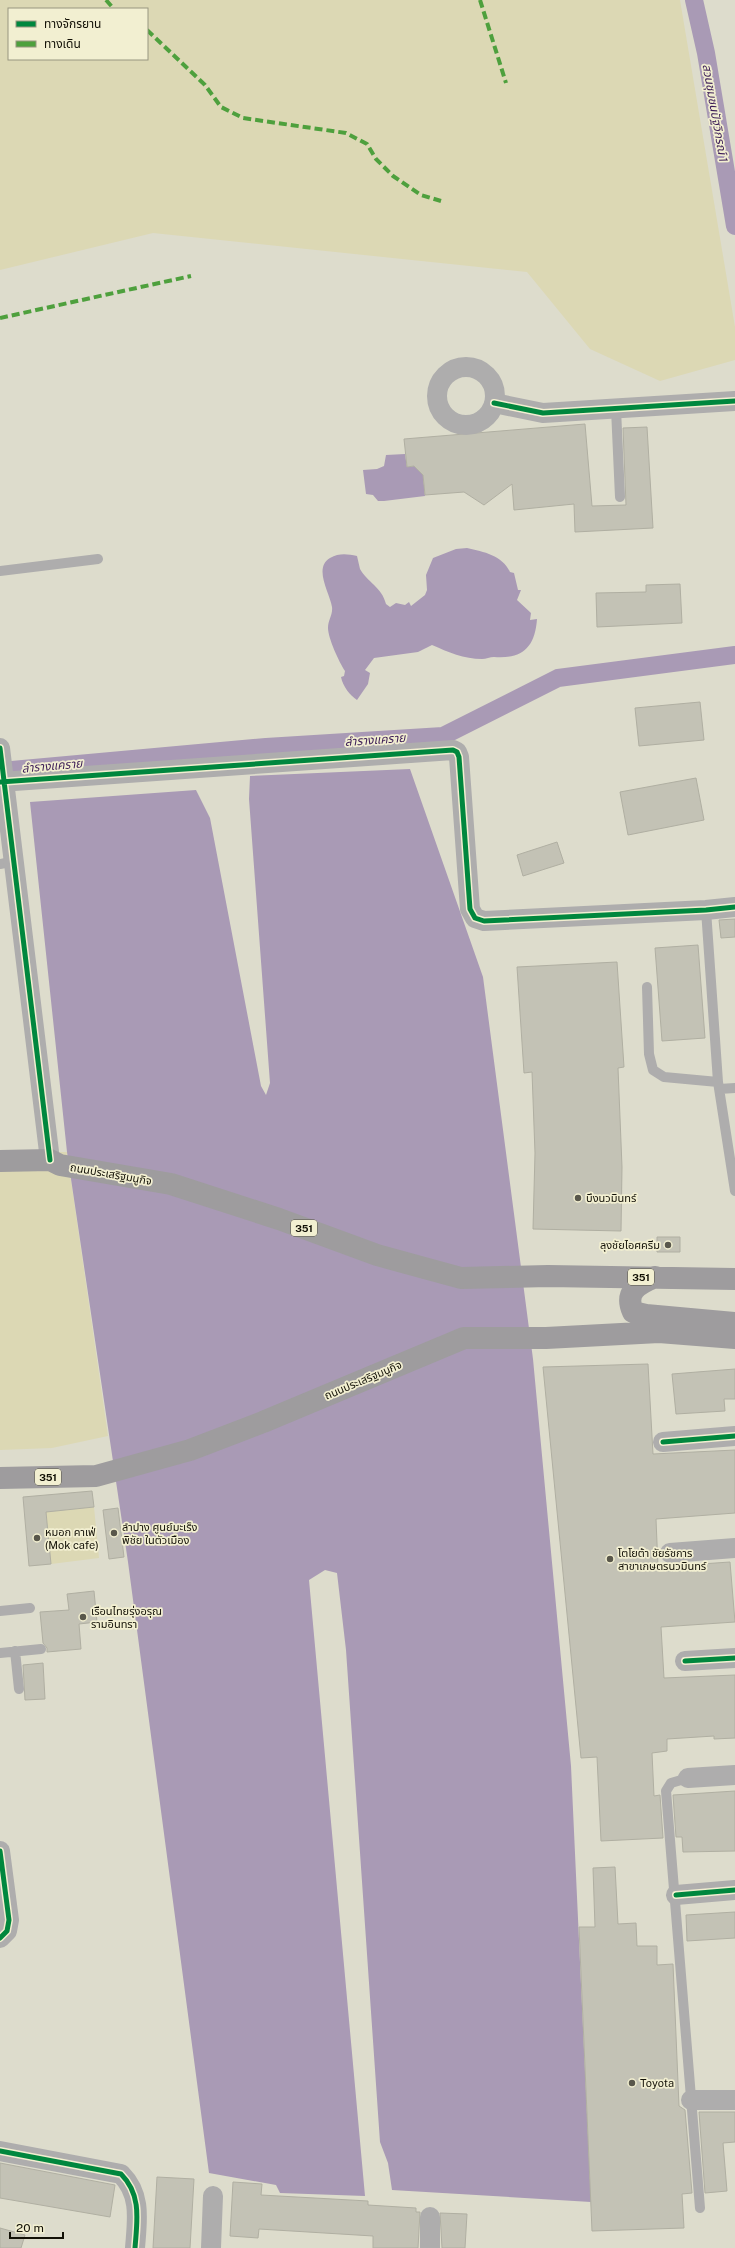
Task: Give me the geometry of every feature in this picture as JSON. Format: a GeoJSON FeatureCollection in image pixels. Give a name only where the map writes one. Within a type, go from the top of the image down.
{"type":"FeatureCollection","features":[{"type":"Feature","properties":{"kind":"main road","name":"ถนนประเสริฐมนูกิจ"},"geometry":{"type":"LineString","coordinates":[[0,1161],[55,1163],[171,1184],[279,1219],[377,1255],[461,1278],[548,1276],[655,1277],[735,1280]]}},
{"type":"Feature","properties":{"kind":"main road"},"geometry":{"type":"LineString","coordinates":[[655,1277],[639,1284],[630,1294],[629,1304],[633,1312],[646,1315],[735,1323]]}},
{"type":"Feature","properties":{"kind":"main road","name":"ถนนประเสริฐมนูกิจ"},"geometry":{"type":"LineString","coordinates":[[0,1478],[96,1476],[190,1450],[263,1422],[464,1338],[546,1338],[659,1332],[735,1338]]}},
{"type":"Feature","properties":{"kind":"street"},"geometry":{"type":"LineString","coordinates":[[494,403],[543,413],[735,401]]}},
{"type":"Feature","properties":{"kind":"street"},"geometry":{"type":"LineString","coordinates":[[55,1163],[7,863],[2,769],[453,750],[458,752],[459,757],[470,908],[475,918],[484,921],[706,910],[735,907]]}},
{"type":"Feature","properties":{"kind":"street"},"geometry":{"type":"LineString","coordinates":[[663,1442],[735,1436]]}},
{"type":"Feature","properties":{"kind":"street"},"geometry":{"type":"LineString","coordinates":[[670,1552],[735,1548]]}},
{"type":"Feature","properties":{"kind":"street"},"geometry":{"type":"LineString","coordinates":[[685,1661],[735,1658]]}},
{"type":"Feature","properties":{"kind":"street"},"geometry":{"type":"LineString","coordinates":[[688,1778],[735,1775]]}},
{"type":"Feature","properties":{"kind":"street"},"geometry":{"type":"LineString","coordinates":[[0,1851],[9,1920],[7,1931],[0,1938]]}},
{"type":"Feature","properties":{"kind":"street"},"geometry":{"type":"LineString","coordinates":[[676,1895],[735,1890]]}},
{"type":"Feature","properties":{"kind":"street"},"geometry":{"type":"LineString","coordinates":[[692,2100],[735,2100]]}},
{"type":"Feature","properties":{"kind":"street"},"geometry":{"type":"LineString","coordinates":[[0,2151],[121,2174],[130,2182],[135,2194],[138,2218],[135,2248]]}},
{"type":"Feature","properties":{"kind":"street"},"geometry":{"type":"LineString","coordinates":[[211,2248],[213,2196]]}},
{"type":"Feature","properties":{"kind":"street"},"geometry":{"type":"LineString","coordinates":[[430,2217],[430,2248]]}},
{"type":"Feature","properties":{"kind":"lane"},"geometry":{"type":"LineString","coordinates":[[616,408],[620,497]]}},
{"type":"Feature","properties":{"kind":"lane"},"geometry":{"type":"LineString","coordinates":[[0,571],[98,559]]}},
{"type":"Feature","properties":{"kind":"lane"},"geometry":{"type":"LineString","coordinates":[[706,910],[718,1086],[731,1137],[735,1191]]}},
{"type":"Feature","properties":{"kind":"lane"},"geometry":{"type":"LineString","coordinates":[[647,987],[649,1054],[653,1070],[664,1078],[735,1088]]}},
{"type":"Feature","properties":{"kind":"lane"},"geometry":{"type":"LineString","coordinates":[[0,1611],[30,1608]]}},
{"type":"Feature","properties":{"kind":"lane"},"geometry":{"type":"LineString","coordinates":[[0,1653],[41,1649]]}},
{"type":"Feature","properties":{"kind":"lane"},"geometry":{"type":"LineString","coordinates":[[15,1651],[19,1689]]}},
{"type":"Feature","properties":{"kind":"lane"},"geometry":{"type":"LineString","coordinates":[[688,1778],[672,1783],[666,1791],[676,1895],[700,2208]]}},
{"type":"Feature","properties":{"kind":"shaded area"},"geometry":{"type":"Polygon","coordinates":[[[0,0],[680,0],[735,327],[735,360],[660,381],[590,349],[527,272],[153,233],[0,270],[0,0]]]}},
{"type":"Feature","properties":{"kind":"shaded area"},"geometry":{"type":"Polygon","coordinates":[[[405,454],[407,467],[414,466],[423,475],[425,496],[378,501],[373,495],[366,494],[363,470],[377,469],[384,466],[386,455],[405,454]]]}},
{"type":"Feature","properties":{"kind":"shaded area"},"geometry":{"type":"Polygon","coordinates":[[[467,548],[492,555],[507,566],[510,572],[514,573],[518,590],[521,590],[517,600],[531,613],[530,620],[537,619],[536,629],[530,644],[519,654],[482,659],[469,658],[450,653],[432,645],[418,652],[374,658],[365,670],[370,673],[368,684],[357,700],[349,693],[343,684],[341,677],[344,676],[345,671],[334,650],[328,632],[332,607],[324,581],[323,568],[325,562],[333,556],[346,554],[357,556],[360,569],[363,574],[378,589],[386,604],[390,607],[396,603],[405,605],[409,602],[411,606],[425,595],[427,590],[426,575],[433,558],[456,549],[467,548]]]}},
{"type":"Feature","properties":{"kind":"shaded area"},"geometry":{"type":"Polygon","coordinates":[[[410,769],[483,977],[533,1359],[571,1766],[591,2202],[392,2190],[388,2163],[380,2142],[346,1650],[337,1573],[325,1570],[309,1580],[365,2196],[280,2193],[276,2185],[209,2173],[128,1562],[67,1152],[30,802],[196,790],[210,818],[261,1086],[266,1095],[270,1083],[249,799],[250,776],[410,769]]]}},
{"type":"Feature","properties":{"kind":"shaded area"},"geometry":{"type":"Polygon","coordinates":[[[0,1152],[67,1152],[108,1436],[52,1448],[0,1450],[0,1152]]]}},
{"type":"Feature","properties":{"kind":"shaded area"},"geometry":{"type":"Polygon","coordinates":[[[94,1507],[99,1558],[51,1564],[46,1512],[94,1507]]]}},
{"type":"Feature","properties":{"kind":"building"},"geometry":{"type":"Polygon","coordinates":[[[585,424],[592,506],[626,505],[623,428],[647,427],[653,528],[575,532],[574,504],[514,510],[512,484],[484,505],[464,492],[425,495],[423,475],[414,466],[407,467],[404,439],[585,424]]]}},
{"type":"Feature","properties":{"kind":"building"},"geometry":{"type":"Polygon","coordinates":[[[680,584],[682,623],[597,627],[596,593],[646,592],[646,585],[680,584]]]}},
{"type":"Feature","properties":{"kind":"building"},"geometry":{"type":"Polygon","coordinates":[[[700,702],[704,740],[639,746],[635,708],[700,702]]]}},
{"type":"Feature","properties":{"kind":"building"},"geometry":{"type":"Polygon","coordinates":[[[696,778],[704,820],[628,835],[620,792],[696,778]]]}},
{"type":"Feature","properties":{"kind":"building"},"geometry":{"type":"Polygon","coordinates":[[[557,842],[564,863],[523,876],[517,855],[557,842]]]}},
{"type":"Feature","properties":{"kind":"building"},"geometry":{"type":"Polygon","coordinates":[[[735,919],[735,937],[721,938],[719,920],[735,919]]]}},
{"type":"Feature","properties":{"kind":"building"},"geometry":{"type":"Polygon","coordinates":[[[698,945],[705,1038],[662,1041],[655,948],[698,945]]]}},
{"type":"Feature","properties":{"kind":"building"},"geometry":{"type":"Polygon","coordinates":[[[617,962],[624,1067],[618,1068],[622,1167],[621,1231],[533,1229],[535,1153],[532,1072],[524,1073],[517,967],[617,962]]]}},
{"type":"Feature","properties":{"kind":"building","name":"ลุงชัยไอศครีม"},"geometry":{"type":"Polygon","coordinates":[[[657,1237],[680,1237],[680,1252],[657,1252],[657,1237]]]}},
{"type":"Feature","properties":{"kind":"building","name":"โตโยต้า ชัยรัชการ สาขาเกษตรนวมินทร์"},"geometry":{"type":"Polygon","coordinates":[[[648,1364],[653,1454],[735,1450],[735,1513],[656,1519],[658,1567],[730,1562],[735,1622],[661,1627],[664,1678],[735,1675],[735,1738],[714,1739],[714,1736],[667,1739],[667,1751],[652,1753],[654,1796],[660,1795],[663,1838],[601,1841],[597,1757],[581,1758],[543,1367],[648,1364]]]}},
{"type":"Feature","properties":{"kind":"building"},"geometry":{"type":"Polygon","coordinates":[[[735,1369],[735,1399],[724,1399],[725,1411],[676,1414],[672,1374],[735,1369]]]}},
{"type":"Feature","properties":{"kind":"building","name":"หมอก คาเฟ่ (Mok cafe)"},"geometry":{"type":"Polygon","coordinates":[[[92,1491],[94,1507],[46,1512],[51,1564],[29,1566],[23,1497],[92,1491]]]}},
{"type":"Feature","properties":{"kind":"building","name":"ลำปาง ศูนย์มะเร็ง พิชัย ในตัวเมือง"},"geometry":{"type":"Polygon","coordinates":[[[118,1508],[124,1557],[109,1559],[103,1510],[118,1508]]]}},
{"type":"Feature","properties":{"kind":"building","name":"เรือนไทยรุ่งอรุณ รามอินทรา"},"geometry":{"type":"Polygon","coordinates":[[[94,1591],[97,1622],[79,1624],[81,1649],[47,1652],[47,1648],[43,1643],[40,1612],[69,1610],[67,1594],[94,1591]]]}},
{"type":"Feature","properties":{"kind":"building"},"geometry":{"type":"Polygon","coordinates":[[[43,1663],[45,1699],[25,1700],[23,1665],[43,1663]]]}},
{"type":"Feature","properties":{"kind":"building"},"geometry":{"type":"Polygon","coordinates":[[[735,1791],[735,1851],[683,1852],[682,1837],[676,1837],[673,1795],[735,1791]]]}},
{"type":"Feature","properties":{"kind":"building","name":"Toyota"},"geometry":{"type":"Polygon","coordinates":[[[615,1867],[618,1924],[636,1923],[637,1946],[657,1946],[657,1965],[673,1964],[679,2106],[685,2110],[692,2193],[682,2194],[684,2228],[592,2231],[579,1927],[595,1927],[593,1868],[615,1867]]]}},
{"type":"Feature","properties":{"kind":"building"},"geometry":{"type":"Polygon","coordinates":[[[735,1912],[735,1938],[687,1941],[686,1915],[735,1912]]]}},
{"type":"Feature","properties":{"kind":"building"},"geometry":{"type":"Polygon","coordinates":[[[699,2112],[735,2112],[735,2142],[723,2143],[727,2191],[705,2193],[699,2112]]]}},
{"type":"Feature","properties":{"kind":"building"},"geometry":{"type":"Polygon","coordinates":[[[0,2163],[115,2185],[110,2217],[0,2198],[0,2163]]]}},
{"type":"Feature","properties":{"kind":"building"},"geometry":{"type":"Polygon","coordinates":[[[157,2177],[194,2179],[190,2248],[153,2248],[157,2177]]]}},
{"type":"Feature","properties":{"kind":"building"},"geometry":{"type":"Polygon","coordinates":[[[233,2182],[262,2184],[261,2195],[368,2201],[368,2205],[416,2208],[416,2212],[420,2212],[418,2248],[373,2248],[373,2236],[259,2229],[258,2238],[230,2236],[233,2182]]]}},
{"type":"Feature","properties":{"kind":"building"},"geometry":{"type":"Polygon","coordinates":[[[440,2213],[467,2214],[465,2248],[442,2248],[440,2213]]]}},
{"type":"Feature","properties":{"kind":"building"},"geometry":{"type":"Polygon","coordinates":[[[0,2228],[25,2235],[21,2248],[0,2248],[0,2228]]]}},
{"type":"Feature","properties":{"kind":"waterway","name":"สวนชุมชนปัฐวิกรณ์ 1"},"geometry":{"type":"LineString","coordinates":[[694,0],[706,53],[735,226]]}},
{"type":"Feature","properties":{"kind":"waterway","name":"ลำรางแคราย"},"geometry":{"type":"LineString","coordinates":[[0,771],[266,747],[443,736],[558,678],[735,655]]}},
{"type":"Feature","properties":{"kind":"marked path"},"geometry":{"type":"LineString","coordinates":[[106,0],[113,8]]}},
{"type":"Feature","properties":{"kind":"marked path"},"geometry":{"type":"LineString","coordinates":[[480,0],[506,83]]}},
{"type":"Feature","properties":{"kind":"marked path"},"geometry":{"type":"LineString","coordinates":[[148,31],[205,85],[221,107],[243,118],[346,133],[367,144],[376,159],[393,176],[421,195],[441,201]]}},
{"type":"Feature","properties":{"kind":"marked path"},"geometry":{"type":"LineString","coordinates":[[0,318],[191,276]]}},
{"type":"Feature","properties":{"kind":"cycle path"},"geometry":{"type":"LineString","coordinates":[[494,403],[543,413],[735,401]]}},
{"type":"Feature","properties":{"kind":"cycle path"},"geometry":{"type":"LineString","coordinates":[[0,748],[50,1160]]}},
{"type":"Feature","properties":{"kind":"cycle path"},"geometry":{"type":"LineString","coordinates":[[0,782],[453,750],[457,752],[459,757],[470,909],[475,918],[484,921],[706,910],[735,907]]}},
{"type":"Feature","properties":{"kind":"cycle path"},"geometry":{"type":"LineString","coordinates":[[663,1442],[735,1436]]}},
{"type":"Feature","properties":{"kind":"cycle path"},"geometry":{"type":"LineString","coordinates":[[685,1661],[735,1658]]}},
{"type":"Feature","properties":{"kind":"cycle path"},"geometry":{"type":"LineString","coordinates":[[0,1851],[9,1920],[7,1931],[0,1938]]}},
{"type":"Feature","properties":{"kind":"cycle path"},"geometry":{"type":"LineString","coordinates":[[676,1895],[735,1890]]}},
{"type":"Feature","properties":{"kind":"cycle path"},"geometry":{"type":"LineString","coordinates":[[0,2151],[121,2174],[128,2182],[137,2209],[135,2248]]}},
{"type":"Feature","properties":{"kind":"place","name":"บึงนวมินทร์"},"geometry":{"type":"Point","coordinates":[578,1198]}},
{"type":"Feature","properties":{"kind":"place","name":"ลุงชัยไอศครีม"},"geometry":{"type":"Point","coordinates":[668,1245]}},
{"type":"Feature","properties":{"kind":"place","name":"ลำปาง ศูนย์มะเร็ง พิชัย ในตัวเมือง"},"geometry":{"type":"Point","coordinates":[114,1533]}},
{"type":"Feature","properties":{"kind":"place","name":"หมอก คาเฟ่ (Mok cafe)"},"geometry":{"type":"Point","coordinates":[37,1538]}},
{"type":"Feature","properties":{"kind":"place","name":"โตโยต้า ชัยรัชการ สาขาเกษตรนวมินทร์"},"geometry":{"type":"Point","coordinates":[610,1559]}},
{"type":"Feature","properties":{"kind":"place","name":"เรือนไทยรุ่งอรุณ รามอินทรา"},"geometry":{"type":"Point","coordinates":[83,1617]}},
{"type":"Feature","properties":{"kind":"place","name":"Toyota"},"geometry":{"type":"Point","coordinates":[632,2083]}}]}
